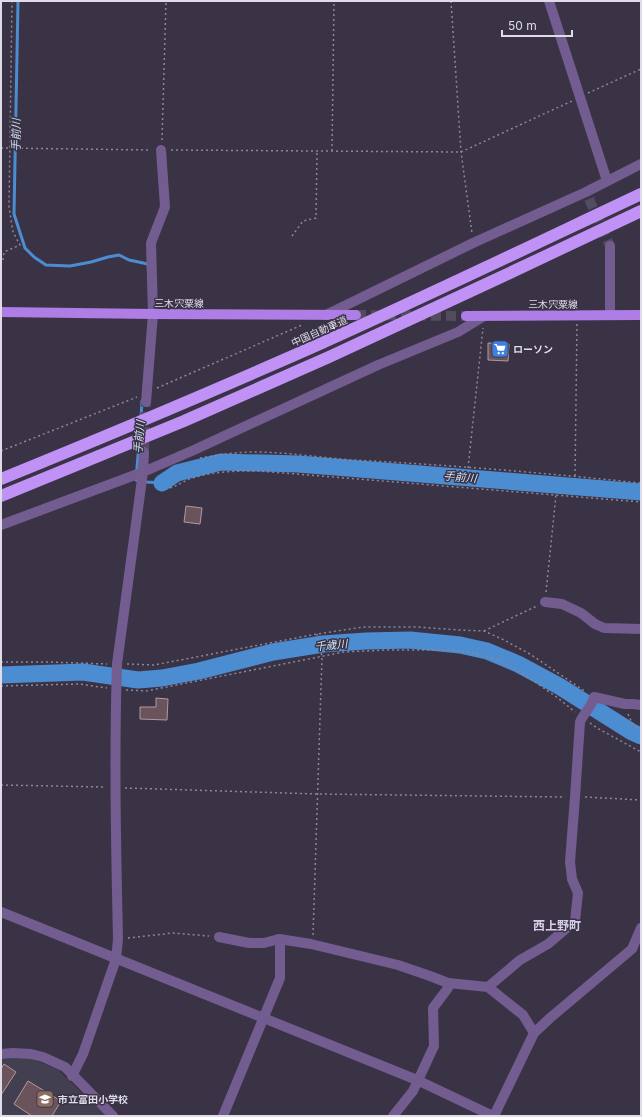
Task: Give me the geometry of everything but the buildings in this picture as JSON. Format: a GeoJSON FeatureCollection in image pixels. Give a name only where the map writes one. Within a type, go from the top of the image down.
{"type":"FeatureCollection","features":[{"type":"Feature","properties":{"kind":"highway","name":"中国自動車道"},"geometry":{"type":"LineString","coordinates":[[1,479],[323,343],[641,194]]}},
{"type":"Feature","properties":{"kind":"highway"},"geometry":{"type":"LineString","coordinates":[[1,496],[184,421],[329,357],[641,211]]}},
{"type":"Feature","properties":{"kind":"main road","name":"三木宍粟線"},"geometry":{"type":"LineString","coordinates":[[1,312],[356,315]]}},
{"type":"Feature","properties":{"kind":"main road","name":"三木宍粟線"},"geometry":{"type":"LineString","coordinates":[[466,316],[641,315]]}},
{"type":"Feature","properties":{"kind":"street"},"geometry":{"type":"LineString","coordinates":[[549,1],[607,181]]}},
{"type":"Feature","properties":{"kind":"street"},"geometry":{"type":"LineString","coordinates":[[147,397],[153,314],[151,243],[166,207],[161,150]]}},
{"type":"Feature","properties":{"kind":"street"},"geometry":{"type":"LineString","coordinates":[[326,315],[473,242],[588,195],[607,181],[641,164]]}},
{"type":"Feature","properties":{"kind":"street"},"geometry":{"type":"LineString","coordinates":[[610,246],[610,315]]}},
{"type":"Feature","properties":{"kind":"street"},"geometry":{"type":"LineString","coordinates":[[1,525],[143,472],[194,450],[378,365],[458,332],[484,316]]}},
{"type":"Feature","properties":{"kind":"street"},"geometry":{"type":"LineString","coordinates":[[72,1076],[83,1054],[116,959],[118,939],[115,787],[117,666],[143,472],[144,452]]}},
{"type":"Feature","properties":{"kind":"street"},"geometry":{"type":"LineString","coordinates":[[545,602],[562,604],[581,613],[595,624],[604,628],[641,629]]}},
{"type":"Feature","properties":{"kind":"street"},"geometry":{"type":"LineString","coordinates":[[488,987],[520,960],[548,944],[575,921],[578,893],[572,879],[570,862],[580,722],[583,716],[594,699],[641,705]]}},
{"type":"Feature","properties":{"kind":"street"},"geometry":{"type":"LineString","coordinates":[[1,912],[417,1080],[494,1116],[534,1033],[550,1018],[637,950],[641,928]]}},
{"type":"Feature","properties":{"kind":"street"},"geometry":{"type":"LineString","coordinates":[[219,936],[249,943],[264,943],[279,939],[311,944],[398,965],[448,983],[488,987],[523,1015],[534,1033]]}},
{"type":"Feature","properties":{"kind":"street"},"geometry":{"type":"LineString","coordinates":[[223,1116],[280,978],[279,939]]}},
{"type":"Feature","properties":{"kind":"street"},"geometry":{"type":"LineString","coordinates":[[393,1116],[413,1091],[434,1046],[433,1008],[448,988],[448,983]]}},
{"type":"Feature","properties":{"kind":"street"},"geometry":{"type":"LineString","coordinates":[[1,1054],[13,1052],[31,1054],[43,1057],[65,1067],[72,1076],[113,1116]]}},
{"type":"Feature","properties":{"kind":"path"},"geometry":{"type":"LineString","coordinates":[[3,260],[4,252],[20,245],[13,232],[9,207],[12,1]]}},
{"type":"Feature","properties":{"kind":"path"},"geometry":{"type":"LineString","coordinates":[[161,150],[166,1]]}},
{"type":"Feature","properties":{"kind":"path"},"geometry":{"type":"LineString","coordinates":[[332,151],[334,1]]}},
{"type":"Feature","properties":{"kind":"path"},"geometry":{"type":"LineString","coordinates":[[451,1],[461,152],[473,242]]}},
{"type":"Feature","properties":{"kind":"path"},"geometry":{"type":"LineString","coordinates":[[1,148],[461,152],[641,70]]}},
{"type":"Feature","properties":{"kind":"path"},"geometry":{"type":"LineString","coordinates":[[292,236],[303,221],[316,218],[317,151]]}},
{"type":"Feature","properties":{"kind":"path"},"geometry":{"type":"LineString","coordinates":[[468,468],[484,316]]}},
{"type":"Feature","properties":{"kind":"path"},"geometry":{"type":"LineString","coordinates":[[575,476],[578,334],[577,316]]}},
{"type":"Feature","properties":{"kind":"path"},"geometry":{"type":"LineString","coordinates":[[1,451],[147,397],[304,324]]}},
{"type":"Feature","properties":{"kind":"path"},"geometry":{"type":"LineString","coordinates":[[198,459],[224,454],[254,452],[575,476],[641,483]]}},
{"type":"Feature","properties":{"kind":"path"},"geometry":{"type":"LineString","coordinates":[[170,488],[187,480],[204,475],[231,471],[259,471],[641,502]]}},
{"type":"Feature","properties":{"kind":"path"},"geometry":{"type":"LineString","coordinates":[[484,631],[545,602],[556,495]]}},
{"type":"Feature","properties":{"kind":"path"},"geometry":{"type":"LineString","coordinates":[[1,662],[48,662],[117,666],[154,665],[317,634],[363,627],[418,627],[484,631],[530,654],[594,699]]}},
{"type":"Feature","properties":{"kind":"path"},"geometry":{"type":"LineString","coordinates":[[311,944],[313,934],[322,657],[317,634]]}},
{"type":"Feature","properties":{"kind":"path"},"geometry":{"type":"LineString","coordinates":[[1,686],[79,684],[146,691],[344,652],[386,650],[450,650],[468,652],[496,659],[518,670],[583,716],[597,728],[641,752]]}},
{"type":"Feature","properties":{"kind":"path"},"geometry":{"type":"LineString","coordinates":[[624,704],[633,725],[641,730]]}},
{"type":"Feature","properties":{"kind":"path"},"geometry":{"type":"LineString","coordinates":[[1,785],[115,787],[318,794],[575,797],[641,800]]}},
{"type":"Feature","properties":{"kind":"path"},"geometry":{"type":"LineString","coordinates":[[118,939],[173,932],[219,936]]}},
{"type":"Feature","properties":{"kind":"shaded area","name":"市立富田小学校"},"geometry":{"type":"Polygon","coordinates":[[[1,1059],[33,1059],[58,1070],[106,1116],[1,1116],[1,1059]]]}},
{"type":"Feature","properties":{"kind":"waterway","name":"手前川"},"geometry":{"type":"LineString","coordinates":[[18,1],[14,214],[25,248],[34,257],[46,265],[70,266],[119,255],[129,260],[148,264],[148,266]]}},
{"type":"Feature","properties":{"kind":"waterway","name":"手前川"},"geometry":{"type":"LineString","coordinates":[[141,417],[142,401]]}},
{"type":"Feature","properties":{"kind":"waterway","name":"手前川"},"geometry":{"type":"LineString","coordinates":[[139,443],[136,480],[162,483]]}},
{"type":"Feature","properties":{"kind":"waterway","name":"手前川"},"geometry":{"type":"LineString","coordinates":[[162,483],[177,473],[221,462],[298,464],[641,492]]}},
{"type":"Feature","properties":{"kind":"waterway","name":"千歳川"},"geometry":{"type":"LineString","coordinates":[[1,675],[83,672],[138,680],[162,678],[199,671],[273,652],[323,644],[410,640],[460,645],[487,651],[518,664],[559,686],[632,732],[641,736]]}},
{"type":"Feature","properties":{"kind":"tunnel"},"geometry":{"type":"LineString","coordinates":[[589,199],[610,246]]}},
{"type":"Feature","properties":{"kind":"tunnel"},"geometry":{"type":"LineString","coordinates":[[356,315],[466,316]]}},
{"type":"Feature","properties":{"kind":"tunnel"},"geometry":{"type":"LineString","coordinates":[[144,452],[146,402]]}},
{"type":"Feature","properties":{"kind":"place","name":"ローソン"},"geometry":{"type":"Point","coordinates":[500,349]}},
{"type":"Feature","properties":{"kind":"place","name":"市立富田小学校"},"geometry":{"type":"Point","coordinates":[45,1099]}},
{"type":"Feature","properties":{"kind":"district","name":"西上野町"},"geometry":{"type":"Point","coordinates":[557,925]}}]}
